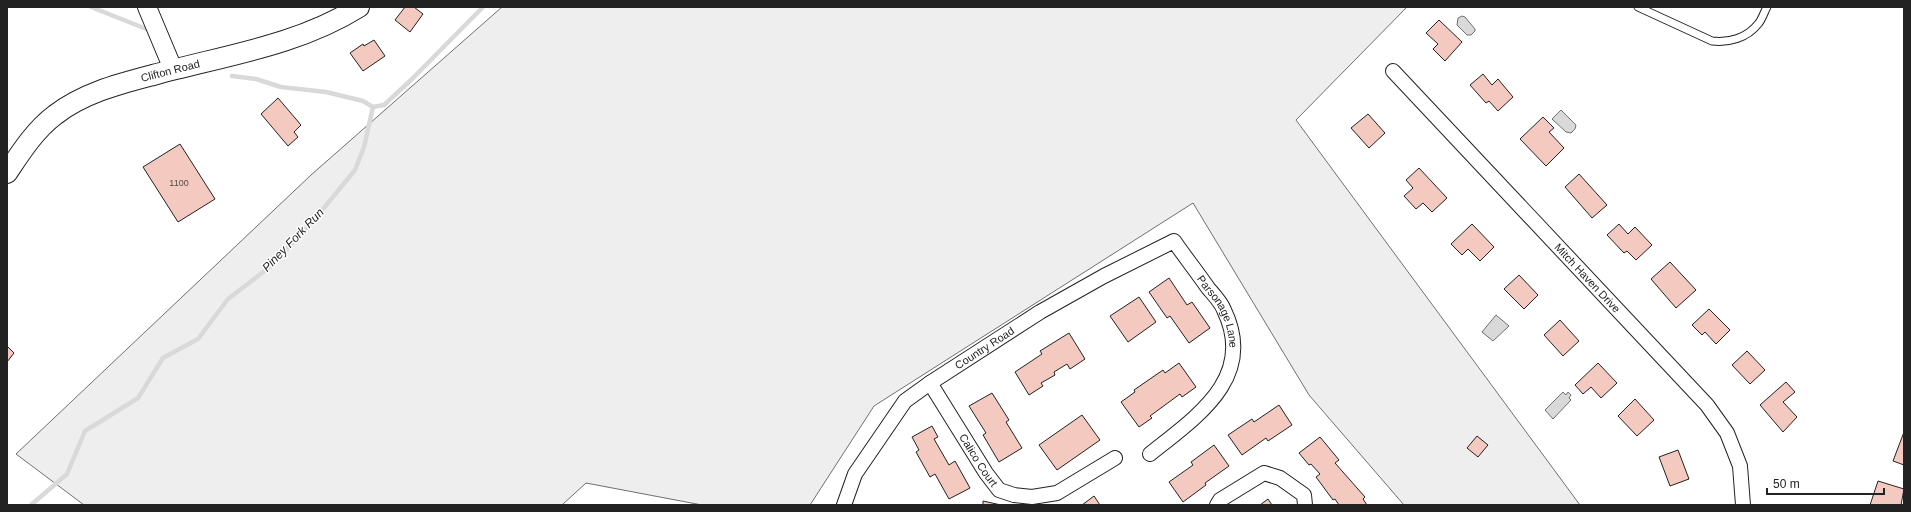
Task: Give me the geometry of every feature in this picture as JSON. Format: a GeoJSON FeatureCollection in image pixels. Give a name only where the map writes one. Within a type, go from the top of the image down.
{"type":"FeatureCollection","features":[{"type":"Feature","properties":{"kind":"main road","name":"Clifton Road"},"geometry":{"type":"LineString","coordinates":[[7,173],[40,129],[55,115],[90,94],[172,69],[292,38],[334,21],[359,7]]}},
{"type":"Feature","properties":{"kind":"street"},"geometry":{"type":"LineString","coordinates":[[147,7],[172,69]]}},
{"type":"Feature","properties":{"kind":"street","name":"Mitch Haven Drive"},"geometry":{"type":"LineString","coordinates":[[1393,71],[1707,405],[1727,433],[1740,466],[1743,505]]}},
{"type":"Feature","properties":{"kind":"street","name":"Country Road"},"geometry":{"type":"LineString","coordinates":[[844,505],[855,474],[905,401],[930,383],[1040,312],[1104,276],[1174,241]]}},
{"type":"Feature","properties":{"kind":"street","name":"Parsonage Lane"},"geometry":{"type":"LineString","coordinates":[[1150,454],[1197,416],[1218,393],[1230,368],[1235,341],[1224,309],[1174,241]]}},
{"type":"Feature","properties":{"kind":"street","name":"Calico Court"},"geometry":{"type":"LineString","coordinates":[[930,383],[986,473],[999,490],[1014,495],[1032,497],[1057,493],[1115,458]]}},
{"type":"Feature","properties":{"kind":"street"},"geometry":{"type":"LineString","coordinates":[[1217,505],[1220,500],[1264,473],[1280,478],[1304,495],[1305,505]]}},
{"type":"Feature","properties":{"kind":"lane"},"geometry":{"type":"LineString","coordinates":[[1638,7],[1712,41],[1723,42],[1746,35],[1759,24],[1767,7]]}},
{"type":"Feature","properties":{"kind":"shaded area"},"geometry":{"type":"Polygon","coordinates":[[[502,7],[1407,7],[1296,120],[1580,505],[1404,505],[1309,395],[1193,203],[874,406],[810,505],[702,505],[586,483],[562,505],[84,505],[16,454],[311,175],[502,7]]]}},
{"type":"Feature","properties":{"kind":"shaded area"},"geometry":{"type":"Polygon","coordinates":[[[1462,16],[1465,17],[1475,29],[1471,35],[1467,35],[1457,25],[1458,18],[1462,16]]]}},
{"type":"Feature","properties":{"kind":"shaded area"},"geometry":{"type":"Polygon","coordinates":[[[1561,110],[1576,125],[1575,129],[1571,133],[1566,132],[1552,119],[1561,110]]]}},
{"type":"Feature","properties":{"kind":"shaded area"},"geometry":{"type":"Polygon","coordinates":[[[1496,315],[1509,326],[1493,341],[1482,332],[1496,315]]]}},
{"type":"Feature","properties":{"kind":"shaded area"},"geometry":{"type":"Polygon","coordinates":[[[1563,392],[1566,395],[1568,392],[1571,395],[1569,398],[1571,400],[1553,419],[1545,410],[1563,392]]]}},
{"type":"Feature","properties":{"kind":"building"},"geometry":{"type":"Polygon","coordinates":[[[405,7],[414,7],[423,14],[410,32],[395,20],[405,7]]]}},
{"type":"Feature","properties":{"kind":"building"},"geometry":{"type":"Polygon","coordinates":[[[1439,20],[1462,42],[1445,61],[1433,49],[1438,44],[1426,33],[1439,20]]]}},
{"type":"Feature","properties":{"kind":"building"},"geometry":{"type":"Polygon","coordinates":[[[374,40],[385,56],[363,71],[350,53],[363,44],[364,46],[374,40]]]}},
{"type":"Feature","properties":{"kind":"building"},"geometry":{"type":"Polygon","coordinates":[[[1483,74],[1492,85],[1498,79],[1513,97],[1498,111],[1489,101],[1486,103],[1470,85],[1483,74]]]}},
{"type":"Feature","properties":{"kind":"building"},"geometry":{"type":"Polygon","coordinates":[[[278,98],[301,125],[294,132],[298,137],[288,146],[261,114],[278,98]]]}},
{"type":"Feature","properties":{"kind":"building"},"geometry":{"type":"Polygon","coordinates":[[[1368,114],[1385,133],[1369,148],[1351,128],[1368,114]]]}},
{"type":"Feature","properties":{"kind":"building"},"geometry":{"type":"Polygon","coordinates":[[[1543,117],[1554,128],[1549,132],[1564,148],[1546,166],[1520,139],[1543,117]]]}},
{"type":"Feature","properties":{"kind":"building"},"geometry":{"type":"Polygon","coordinates":[[[180,144],[215,199],[178,222],[143,167],[180,144]]]}},
{"type":"Feature","properties":{"kind":"building"},"geometry":{"type":"Polygon","coordinates":[[[1419,168],[1447,198],[1432,212],[1423,203],[1416,209],[1404,196],[1413,188],[1406,180],[1419,168]]]}},
{"type":"Feature","properties":{"kind":"building"},"geometry":{"type":"Polygon","coordinates":[[[1579,174],[1607,205],[1592,218],[1565,187],[1579,174]]]}},
{"type":"Feature","properties":{"kind":"building"},"geometry":{"type":"Polygon","coordinates":[[[1472,224],[1494,247],[1480,261],[1468,249],[1462,255],[1451,244],[1472,224]]]}},
{"type":"Feature","properties":{"kind":"building"},"geometry":{"type":"Polygon","coordinates":[[[1619,224],[1628,234],[1635,227],[1652,245],[1636,260],[1627,251],[1624,253],[1607,235],[1619,224]]]}},
{"type":"Feature","properties":{"kind":"building"},"geometry":{"type":"Polygon","coordinates":[[[1670,262],[1696,290],[1676,308],[1651,279],[1670,262]]]}},
{"type":"Feature","properties":{"kind":"building"},"geometry":{"type":"Polygon","coordinates":[[[1519,275],[1538,295],[1524,309],[1504,289],[1519,275]]]}},
{"type":"Feature","properties":{"kind":"building"},"geometry":{"type":"Polygon","coordinates":[[[1169,278],[1187,305],[1192,302],[1210,328],[1189,343],[1170,316],[1167,318],[1149,292],[1169,278]]]}},
{"type":"Feature","properties":{"kind":"building"},"geometry":{"type":"Polygon","coordinates":[[[1139,297],[1156,322],[1128,342],[1110,316],[1139,297]]]}},
{"type":"Feature","properties":{"kind":"building"},"geometry":{"type":"Polygon","coordinates":[[[1709,309],[1730,330],[1716,344],[1705,332],[1702,335],[1692,325],[1709,309]]]}},
{"type":"Feature","properties":{"kind":"building"},"geometry":{"type":"Polygon","coordinates":[[[1560,320],[1579,341],[1563,356],[1544,335],[1560,320]]]}},
{"type":"Feature","properties":{"kind":"building"},"geometry":{"type":"Polygon","coordinates":[[[1069,333],[1085,359],[1070,369],[1067,364],[1054,372],[1055,375],[1041,383],[1043,386],[1029,395],[1015,372],[1042,354],[1040,351],[1069,333]]]}},
{"type":"Feature","properties":{"kind":"building"},"geometry":{"type":"Polygon","coordinates":[[[7,346],[14,353],[7,362],[7,346]]]}},
{"type":"Feature","properties":{"kind":"building"},"geometry":{"type":"Polygon","coordinates":[[[1747,351],[1765,370],[1750,384],[1732,365],[1747,351]]]}},
{"type":"Feature","properties":{"kind":"building"},"geometry":{"type":"Polygon","coordinates":[[[1179,363],[1196,387],[1182,397],[1180,394],[1150,416],[1152,418],[1139,427],[1121,402],[1135,392],[1134,390],[1163,370],[1165,373],[1179,363]]]}},
{"type":"Feature","properties":{"kind":"building"},"geometry":{"type":"Polygon","coordinates":[[[1598,363],[1617,383],[1601,398],[1591,387],[1583,394],[1575,385],[1598,363]]]}},
{"type":"Feature","properties":{"kind":"building"},"geometry":{"type":"Polygon","coordinates":[[[1786,382],[1795,392],[1783,402],[1797,417],[1783,432],[1760,405],[1786,382]]]}},
{"type":"Feature","properties":{"kind":"building"},"geometry":{"type":"Polygon","coordinates":[[[992,393],[1009,420],[1006,422],[1022,448],[999,462],[983,435],[986,433],[969,406],[992,393]]]}},
{"type":"Feature","properties":{"kind":"building"},"geometry":{"type":"Polygon","coordinates":[[[1635,399],[1654,420],[1637,436],[1618,416],[1635,399]]]}},
{"type":"Feature","properties":{"kind":"building"},"geometry":{"type":"Polygon","coordinates":[[[1279,405],[1292,425],[1268,441],[1266,438],[1242,455],[1228,435],[1252,419],[1254,422],[1279,405]]]}},
{"type":"Feature","properties":{"kind":"building"},"geometry":{"type":"Polygon","coordinates":[[[1082,415],[1100,440],[1057,470],[1039,445],[1082,415]]]}},
{"type":"Feature","properties":{"kind":"building"},"geometry":{"type":"Polygon","coordinates":[[[932,426],[938,437],[934,439],[949,465],[955,461],[970,488],[949,499],[935,474],[930,477],[916,452],[919,450],[912,437],[932,426]]]}},
{"type":"Feature","properties":{"kind":"building"},"geometry":{"type":"Polygon","coordinates":[[[1904,432],[1904,465],[1893,461],[1904,432]]]}},
{"type":"Feature","properties":{"kind":"building"},"geometry":{"type":"Polygon","coordinates":[[[1477,436],[1488,445],[1478,457],[1467,448],[1477,436]]]}},
{"type":"Feature","properties":{"kind":"building"},"geometry":{"type":"Polygon","coordinates":[[[1320,437],[1339,460],[1335,463],[1365,497],[1363,499],[1367,505],[1339,505],[1335,499],[1333,500],[1316,477],[1320,474],[1311,464],[1309,465],[1299,453],[1320,437]]]}},
{"type":"Feature","properties":{"kind":"building"},"geometry":{"type":"Polygon","coordinates":[[[1214,445],[1229,466],[1205,483],[1206,485],[1183,502],[1169,482],[1193,465],[1191,462],[1214,445]]]}},
{"type":"Feature","properties":{"kind":"building"},"geometry":{"type":"Polygon","coordinates":[[[1678,450],[1689,479],[1670,486],[1659,457],[1678,450]]]}},
{"type":"Feature","properties":{"kind":"building"},"geometry":{"type":"Polygon","coordinates":[[[1878,481],[1904,489],[1901,505],[1870,505],[1878,481]]]}},
{"type":"Feature","properties":{"kind":"building"},"geometry":{"type":"Polygon","coordinates":[[[1094,496],[1100,505],[1082,505],[1094,496]]]}},
{"type":"Feature","properties":{"kind":"building"},"geometry":{"type":"Polygon","coordinates":[[[1268,499],[1272,505],[1260,505],[1268,499]]]}},
{"type":"Feature","properties":{"kind":"building"},"geometry":{"type":"Polygon","coordinates":[[[983,501],[1001,505],[983,505],[983,501]]]}},
{"type":"Feature","properties":{"kind":"waterway"},"geometry":{"type":"LineString","coordinates":[[91,7],[149,30]]}},
{"type":"Feature","properties":{"kind":"waterway","name":"Piney Fork Run"},"geometry":{"type":"LineString","coordinates":[[31,505],[67,474],[85,431],[138,398],[163,358],[198,339],[228,299],[271,266],[314,220],[355,170],[364,147],[373,107],[384,105],[411,80],[483,7]]}},
{"type":"Feature","properties":{"kind":"waterway"},"geometry":{"type":"LineString","coordinates":[[232,76],[256,79],[281,87],[326,92],[363,101],[373,107]]}}]}
